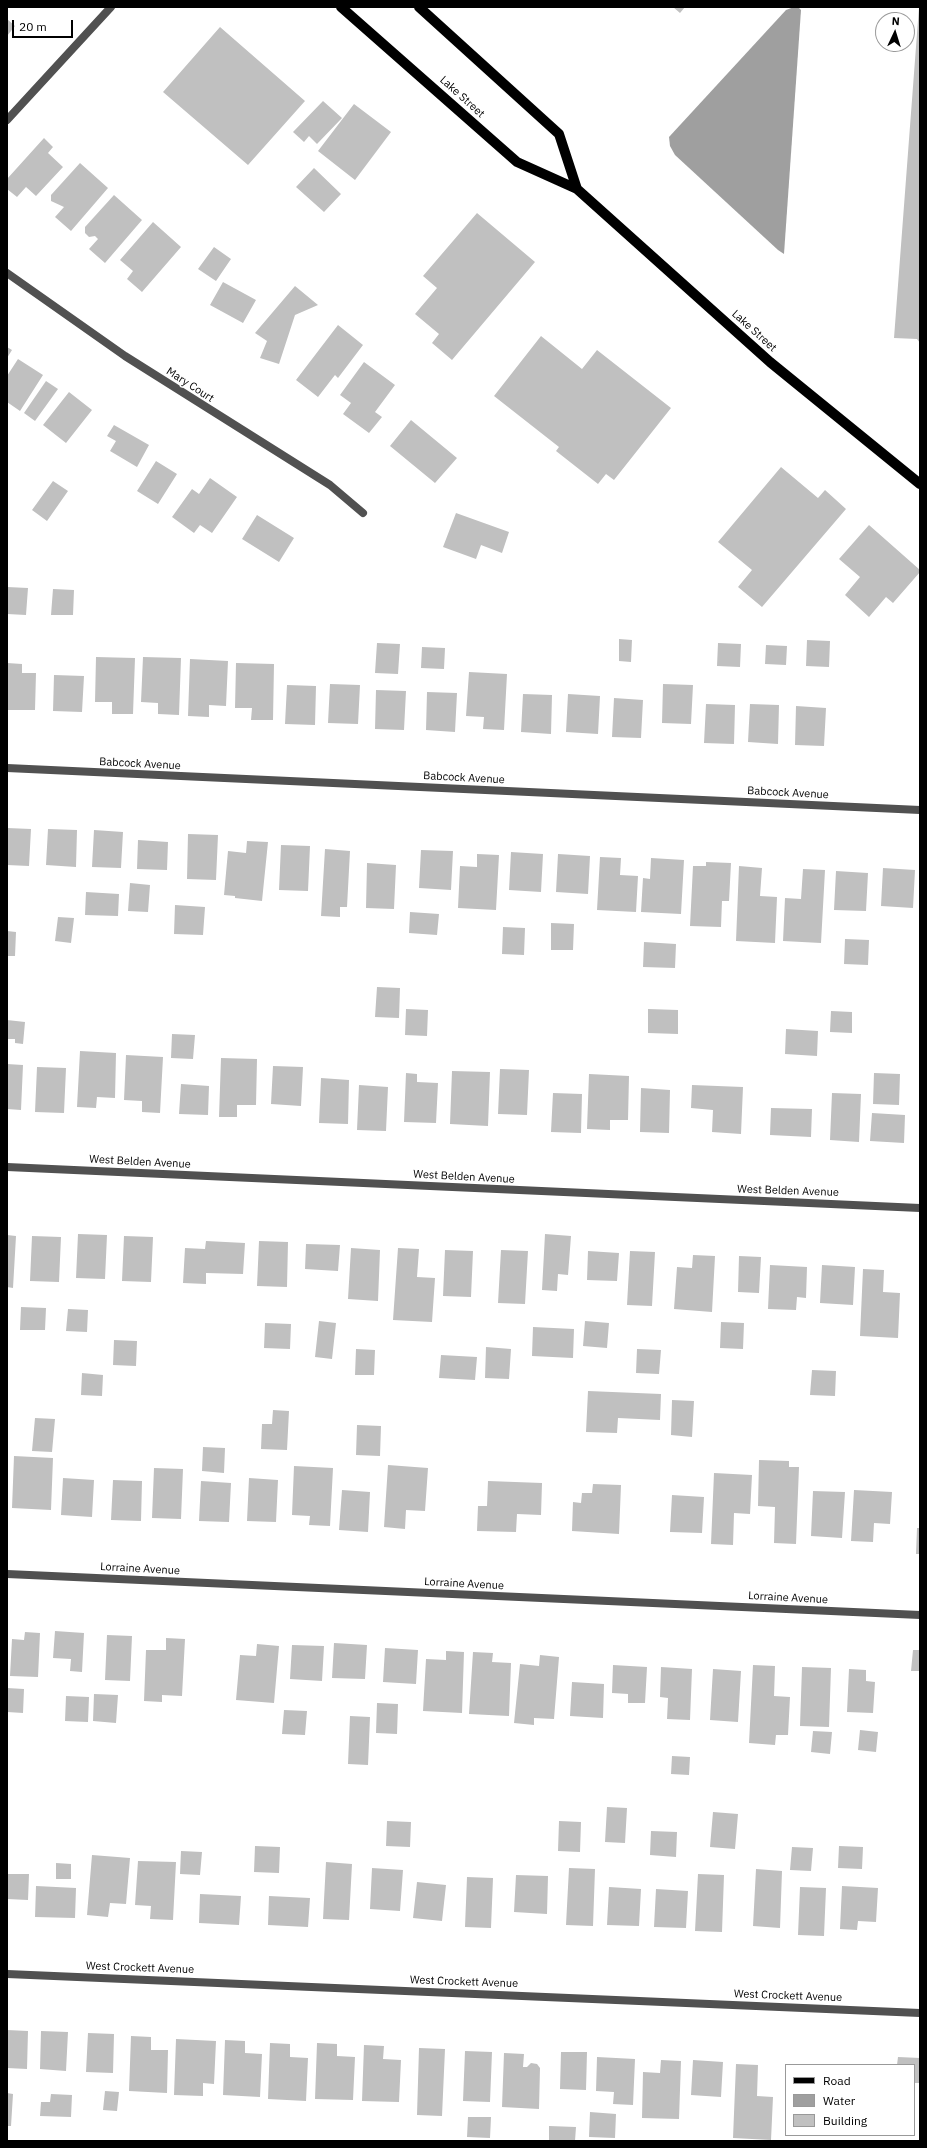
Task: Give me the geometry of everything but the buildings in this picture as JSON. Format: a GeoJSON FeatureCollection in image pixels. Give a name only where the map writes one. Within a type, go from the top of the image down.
{"type":"FeatureCollection","features":[{"type":"Feature","properties":{"kind":"main road","name":"Lake Street"},"geometry":{"type":"LineString","coordinates":[[341,7],[517,162],[577,189],[770,362],[920,484]]}},
{"type":"Feature","properties":{"kind":"main road"},"geometry":{"type":"LineString","coordinates":[[418,7],[559,134],[577,189]]}},
{"type":"Feature","properties":{"kind":"street"},"geometry":{"type":"LineString","coordinates":[[7,120],[111,7]]}},
{"type":"Feature","properties":{"kind":"street","name":"Mary Court"},"geometry":{"type":"LineString","coordinates":[[7,274],[125,356],[330,486],[363,513]]}},
{"type":"Feature","properties":{"kind":"street","name":"Babcock Avenue"},"geometry":{"type":"LineString","coordinates":[[7,768],[920,810]]}},
{"type":"Feature","properties":{"kind":"street","name":"West Belden Avenue"},"geometry":{"type":"LineString","coordinates":[[7,1167],[920,1208]]}},
{"type":"Feature","properties":{"kind":"street","name":"Lorraine Avenue"},"geometry":{"type":"LineString","coordinates":[[7,1574],[920,1615]]}},
{"type":"Feature","properties":{"kind":"street","name":"West Crockett Avenue"},"geometry":{"type":"LineString","coordinates":[[7,1974],[920,2012]]}},
{"type":"Feature","properties":{"kind":"water"},"geometry":{"type":"Polygon","coordinates":[[[798,7],[801,10],[784,254],[675,155],[670,146],[669,137],[786,10],[798,7]]]}}]}
